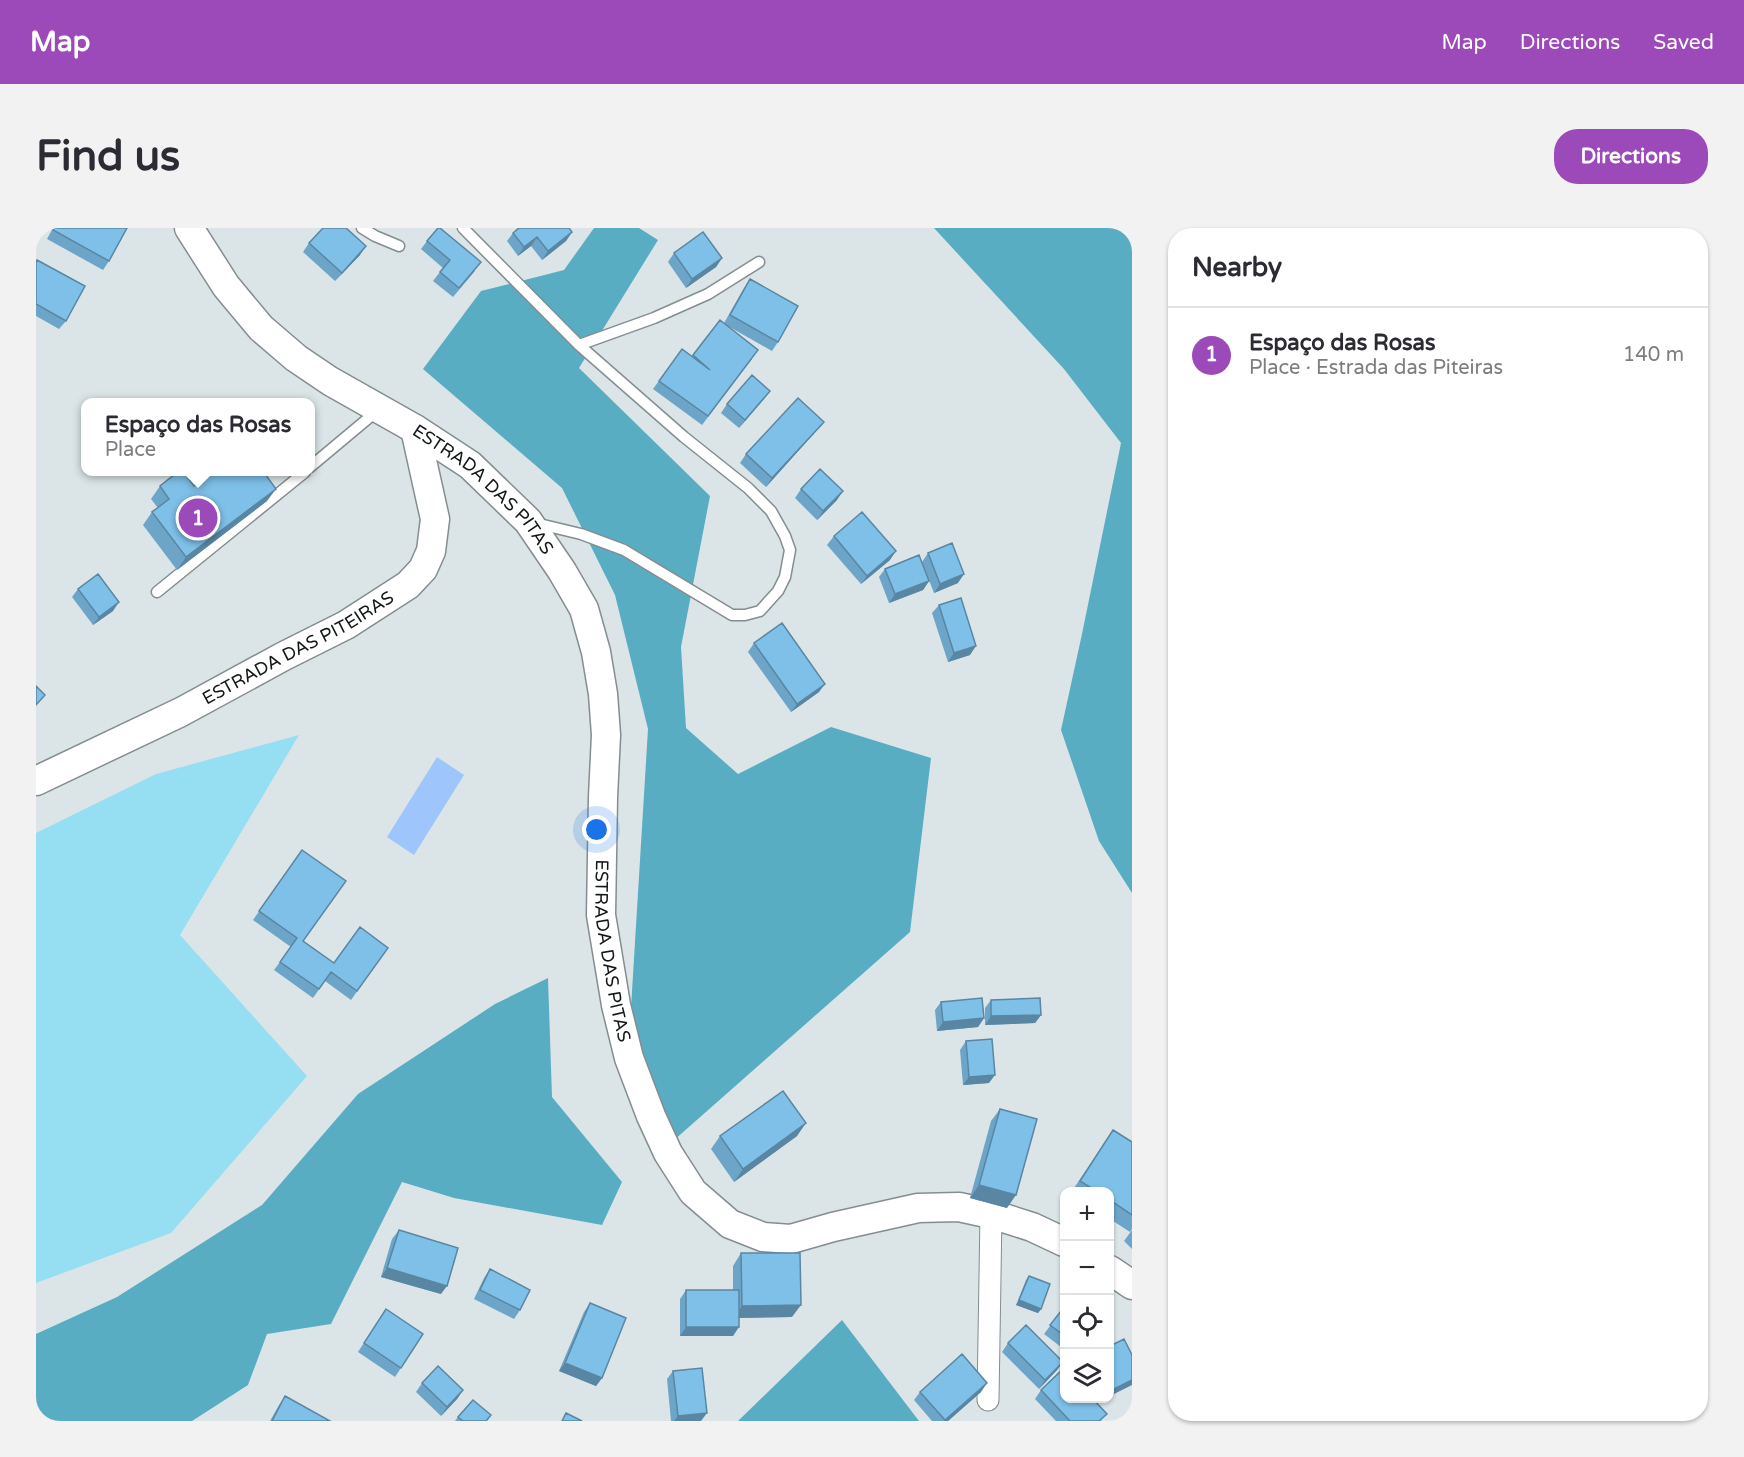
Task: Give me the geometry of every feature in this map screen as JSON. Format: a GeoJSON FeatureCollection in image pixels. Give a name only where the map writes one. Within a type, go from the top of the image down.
{"type":"FeatureCollection","features":[{"type":"Feature","properties":{"kind":"street","name":"ESTRADA DAS PITAS"},"geometry":{"type":"LineString","coordinates":[[189,228],[226,286],[261,328],[296,358],[330,381],[415,429],[470,465],[528,521],[562,571],[584,609],[596,652],[603,694],[606,735],[601,915],[616,1005],[629,1058],[651,1116],[668,1153],[693,1192],[730,1224],[763,1237],[791,1239],[918,1208],[959,1207],[1032,1227],[1063,1241]]}},
{"type":"Feature","properties":{"kind":"street","name":"ESTRADA DAS PITEIRAS"},"geometry":{"type":"LineString","coordinates":[[36,782],[181,712],[346,625],[408,585],[423,569],[431,551],[435,519],[415,429]]}},
{"type":"Feature","properties":{"kind":"street"},"geometry":{"type":"LineString","coordinates":[[988,1400],[991,1214]]}},
{"type":"Feature","properties":{"kind":"street"},"geometry":{"type":"LineString","coordinates":[[1114,1273],[1132,1285]]}},
{"type":"Feature","properties":{"kind":"lane"},"geometry":{"type":"LineString","coordinates":[[362,228],[399,246]]}},
{"type":"Feature","properties":{"kind":"lane"},"geometry":{"type":"LineString","coordinates":[[463,228],[579,345],[684,437],[748,488],[771,511],[785,536],[789,550],[785,577],[778,591],[760,611],[745,615],[732,615],[624,550],[581,534],[528,521]]}},
{"type":"Feature","properties":{"kind":"lane"},"geometry":{"type":"LineString","coordinates":[[579,345],[654,318],[708,294],[759,262]]}},
{"type":"Feature","properties":{"kind":"lane"},"geometry":{"type":"LineString","coordinates":[[315,463],[380,409]]}},
{"type":"Feature","properties":{"kind":"lane"},"geometry":{"type":"LineString","coordinates":[[157,592],[299,476]]}},
{"type":"Feature","properties":{"kind":"shaded area"},"geometry":{"type":"Polygon","coordinates":[[[594,228],[639,228],[658,240],[579,368],[710,496],[681,647],[686,728],[738,774],[831,727],[931,758],[910,932],[673,1141],[630,1024],[648,729],[615,595],[562,488],[423,369],[481,291],[564,270],[594,228]]]}},
{"type":"Feature","properties":{"kind":"shaded area"},"geometry":{"type":"Polygon","coordinates":[[[934,228],[1132,228],[1132,893],[1099,841],[1061,730],[1121,443],[1064,369],[934,228]]]}},
{"type":"Feature","properties":{"kind":"shaded area"},"geometry":{"type":"Polygon","coordinates":[[[299,735],[180,935],[307,1076],[171,1233],[36,1283],[36,833],[156,774],[299,735]]]}},
{"type":"Feature","properties":{"kind":"shaded area"},"geometry":{"type":"Polygon","coordinates":[[[437,757],[464,775],[414,855],[387,837],[437,757]]]}},
{"type":"Feature","properties":{"kind":"shaded area"},"geometry":{"type":"Polygon","coordinates":[[[548,978],[552,1097],[622,1182],[602,1225],[454,1198],[402,1182],[331,1324],[267,1334],[248,1385],[192,1421],[36,1421],[36,1334],[117,1297],[262,1205],[358,1094],[495,1004],[548,978]]]}},
{"type":"Feature","properties":{"kind":"shaded area"},"geometry":{"type":"Polygon","coordinates":[[[842,1320],[919,1421],[738,1421],[842,1320]]]}},
{"type":"Feature","properties":{"kind":"building"},"geometry":{"type":"Polygon","coordinates":[[[54,228],[127,228],[109,261],[53,230],[54,228]]]}},
{"type":"Feature","properties":{"kind":"building"},"geometry":{"type":"Polygon","coordinates":[[[323,228],[346,228],[366,246],[342,273],[309,243],[323,228]]]}},
{"type":"Feature","properties":{"kind":"building"},"geometry":{"type":"Polygon","coordinates":[[[438,228],[481,262],[459,288],[440,272],[450,260],[427,241],[438,228]]]}},
{"type":"Feature","properties":{"kind":"building"},"geometry":{"type":"Polygon","coordinates":[[[519,228],[569,228],[572,232],[548,251],[537,237],[524,247],[513,233],[519,228]]]}},
{"type":"Feature","properties":{"kind":"building"},"geometry":{"type":"Polygon","coordinates":[[[703,232],[722,258],[692,279],[674,253],[703,232]]]}},
{"type":"Feature","properties":{"kind":"building"},"geometry":{"type":"Polygon","coordinates":[[[37,260],[85,286],[66,321],[36,304],[37,260]]]}},
{"type":"Feature","properties":{"kind":"building"},"geometry":{"type":"Polygon","coordinates":[[[750,279],[798,306],[778,342],[730,315],[750,279]]]}},
{"type":"Feature","properties":{"kind":"building"},"geometry":{"type":"Polygon","coordinates":[[[720,320],[758,350],[708,416],[659,381],[682,349],[710,370],[693,355],[720,320]]]}},
{"type":"Feature","properties":{"kind":"building"},"geometry":{"type":"Polygon","coordinates":[[[752,375],[770,391],[745,420],[727,404],[752,375]]]}},
{"type":"Feature","properties":{"kind":"building"},"geometry":{"type":"Polygon","coordinates":[[[798,398],[824,422],[772,478],[746,454],[798,398]]]}},
{"type":"Feature","properties":{"kind":"building"},"geometry":{"type":"Polygon","coordinates":[[[820,469],[843,491],[823,511],[801,489],[820,469]]]}},
{"type":"Feature","properties":{"kind":"building"},"geometry":{"type":"Polygon","coordinates":[[[173,476],[187,476],[194,486],[206,476],[267,476],[276,489],[186,557],[152,512],[169,499],[160,486],[173,476]]]}},
{"type":"Feature","properties":{"kind":"building"},"geometry":{"type":"Polygon","coordinates":[[[862,512],[896,551],[867,576],[834,536],[862,512]]]}},
{"type":"Feature","properties":{"kind":"building"},"geometry":{"type":"Polygon","coordinates":[[[952,543],[964,574],[940,584],[928,553],[952,543]]]}},
{"type":"Feature","properties":{"kind":"building"},"geometry":{"type":"Polygon","coordinates":[[[919,555],[929,581],[895,594],[885,569],[919,555]]]}},
{"type":"Feature","properties":{"kind":"building"},"geometry":{"type":"Polygon","coordinates":[[[98,574],[119,602],[99,617],[78,589],[98,574]]]}},
{"type":"Feature","properties":{"kind":"building"},"geometry":{"type":"Polygon","coordinates":[[[961,598],[976,646],[954,653],[939,605],[961,598]]]}},
{"type":"Feature","properties":{"kind":"building"},"geometry":{"type":"Polygon","coordinates":[[[782,623],[825,684],[797,704],[754,643],[782,623]]]}},
{"type":"Feature","properties":{"kind":"building"},"geometry":{"type":"Polygon","coordinates":[[[36,686],[45,695],[36,705],[36,686]]]}},
{"type":"Feature","properties":{"kind":"building"},"geometry":{"type":"Polygon","coordinates":[[[302,850],[346,881],[303,941],[334,963],[360,927],[388,948],[357,991],[331,972],[319,989],[280,962],[297,938],[259,911],[302,850]]]}},
{"type":"Feature","properties":{"kind":"building"},"geometry":{"type":"Polygon","coordinates":[[[982,998],[984,1018],[943,1022],[941,1002],[982,998]]]}},
{"type":"Feature","properties":{"kind":"building"},"geometry":{"type":"Polygon","coordinates":[[[1040,998],[1041,1015],[991,1016],[991,1000],[1040,998]]]}},
{"type":"Feature","properties":{"kind":"building"},"geometry":{"type":"Polygon","coordinates":[[[992,1039],[995,1075],[969,1077],[966,1041],[992,1039]]]}},
{"type":"Feature","properties":{"kind":"building"},"geometry":{"type":"Polygon","coordinates":[[[783,1091],[806,1123],[743,1169],[720,1136],[783,1091]]]}},
{"type":"Feature","properties":{"kind":"building"},"geometry":{"type":"Polygon","coordinates":[[[1000,1109],[1037,1119],[1016,1195],[979,1185],[1000,1109]]]}},
{"type":"Feature","properties":{"kind":"building"},"geometry":{"type":"Polygon","coordinates":[[[1113,1130],[1132,1142],[1132,1215],[1114,1203],[1114,1187],[1090,1187],[1080,1181],[1113,1130]]]}},
{"type":"Feature","properties":{"kind":"building"},"geometry":{"type":"Polygon","coordinates":[[[399,1230],[458,1248],[447,1286],[387,1268],[399,1230]]]}},
{"type":"Feature","properties":{"kind":"building"},"geometry":{"type":"Polygon","coordinates":[[[741,1253],[800,1253],[801,1305],[742,1306],[741,1253]]]}},
{"type":"Feature","properties":{"kind":"building"},"geometry":{"type":"Polygon","coordinates":[[[490,1269],[530,1290],[520,1310],[480,1290],[490,1269]]]}},
{"type":"Feature","properties":{"kind":"building"},"geometry":{"type":"Polygon","coordinates":[[[1029,1276],[1050,1284],[1041,1309],[1019,1300],[1029,1276]]]}},
{"type":"Feature","properties":{"kind":"building"},"geometry":{"type":"Polygon","coordinates":[[[686,1290],[739,1290],[739,1327],[686,1327],[686,1290]]]}},
{"type":"Feature","properties":{"kind":"building"},"geometry":{"type":"Polygon","coordinates":[[[590,1303],[626,1318],[602,1378],[565,1363],[590,1303]]]}},
{"type":"Feature","properties":{"kind":"building"},"geometry":{"type":"Polygon","coordinates":[[[386,1309],[423,1334],[401,1368],[364,1343],[386,1309]]]}},
{"type":"Feature","properties":{"kind":"building"},"geometry":{"type":"Polygon","coordinates":[[[1060,1312],[1060,1332],[1050,1325],[1060,1312]]]}},
{"type":"Feature","properties":{"kind":"building"},"geometry":{"type":"Polygon","coordinates":[[[1026,1325],[1060,1359],[1060,1365],[1045,1380],[1008,1343],[1026,1325]]]}},
{"type":"Feature","properties":{"kind":"building"},"geometry":{"type":"Polygon","coordinates":[[[1124,1339],[1132,1355],[1132,1380],[1114,1389],[1114,1349],[1114,1344],[1124,1339]]]}},
{"type":"Feature","properties":{"kind":"building"},"geometry":{"type":"Polygon","coordinates":[[[962,1354],[987,1383],[945,1420],[920,1392],[962,1354]]]}},
{"type":"Feature","properties":{"kind":"building"},"geometry":{"type":"Polygon","coordinates":[[[438,1366],[463,1390],[447,1407],[422,1383],[438,1366]]]}},
{"type":"Feature","properties":{"kind":"building"},"geometry":{"type":"Polygon","coordinates":[[[702,1368],[707,1413],[678,1416],[673,1371],[702,1368]]]}},
{"type":"Feature","properties":{"kind":"building"},"geometry":{"type":"Polygon","coordinates":[[[1060,1372],[1060,1403],[1097,1403],[1107,1414],[1099,1421],[1070,1421],[1041,1390],[1060,1372]]]}},
{"type":"Feature","properties":{"kind":"building"},"geometry":{"type":"Polygon","coordinates":[[[285,1396],[330,1421],[272,1421],[285,1396]]]}},
{"type":"Feature","properties":{"kind":"building"},"geometry":{"type":"Polygon","coordinates":[[[473,1400],[491,1415],[486,1421],[463,1421],[458,1417],[473,1400]]]}},
{"type":"Feature","properties":{"kind":"building"},"geometry":{"type":"Polygon","coordinates":[[[566,1413],[582,1421],[562,1421],[566,1413]]]}},
{"type":"Feature","properties":{"kind":"place","name":"Espaço das Rosas"},"geometry":{"type":"Point","coordinates":[198,518]}}]}
